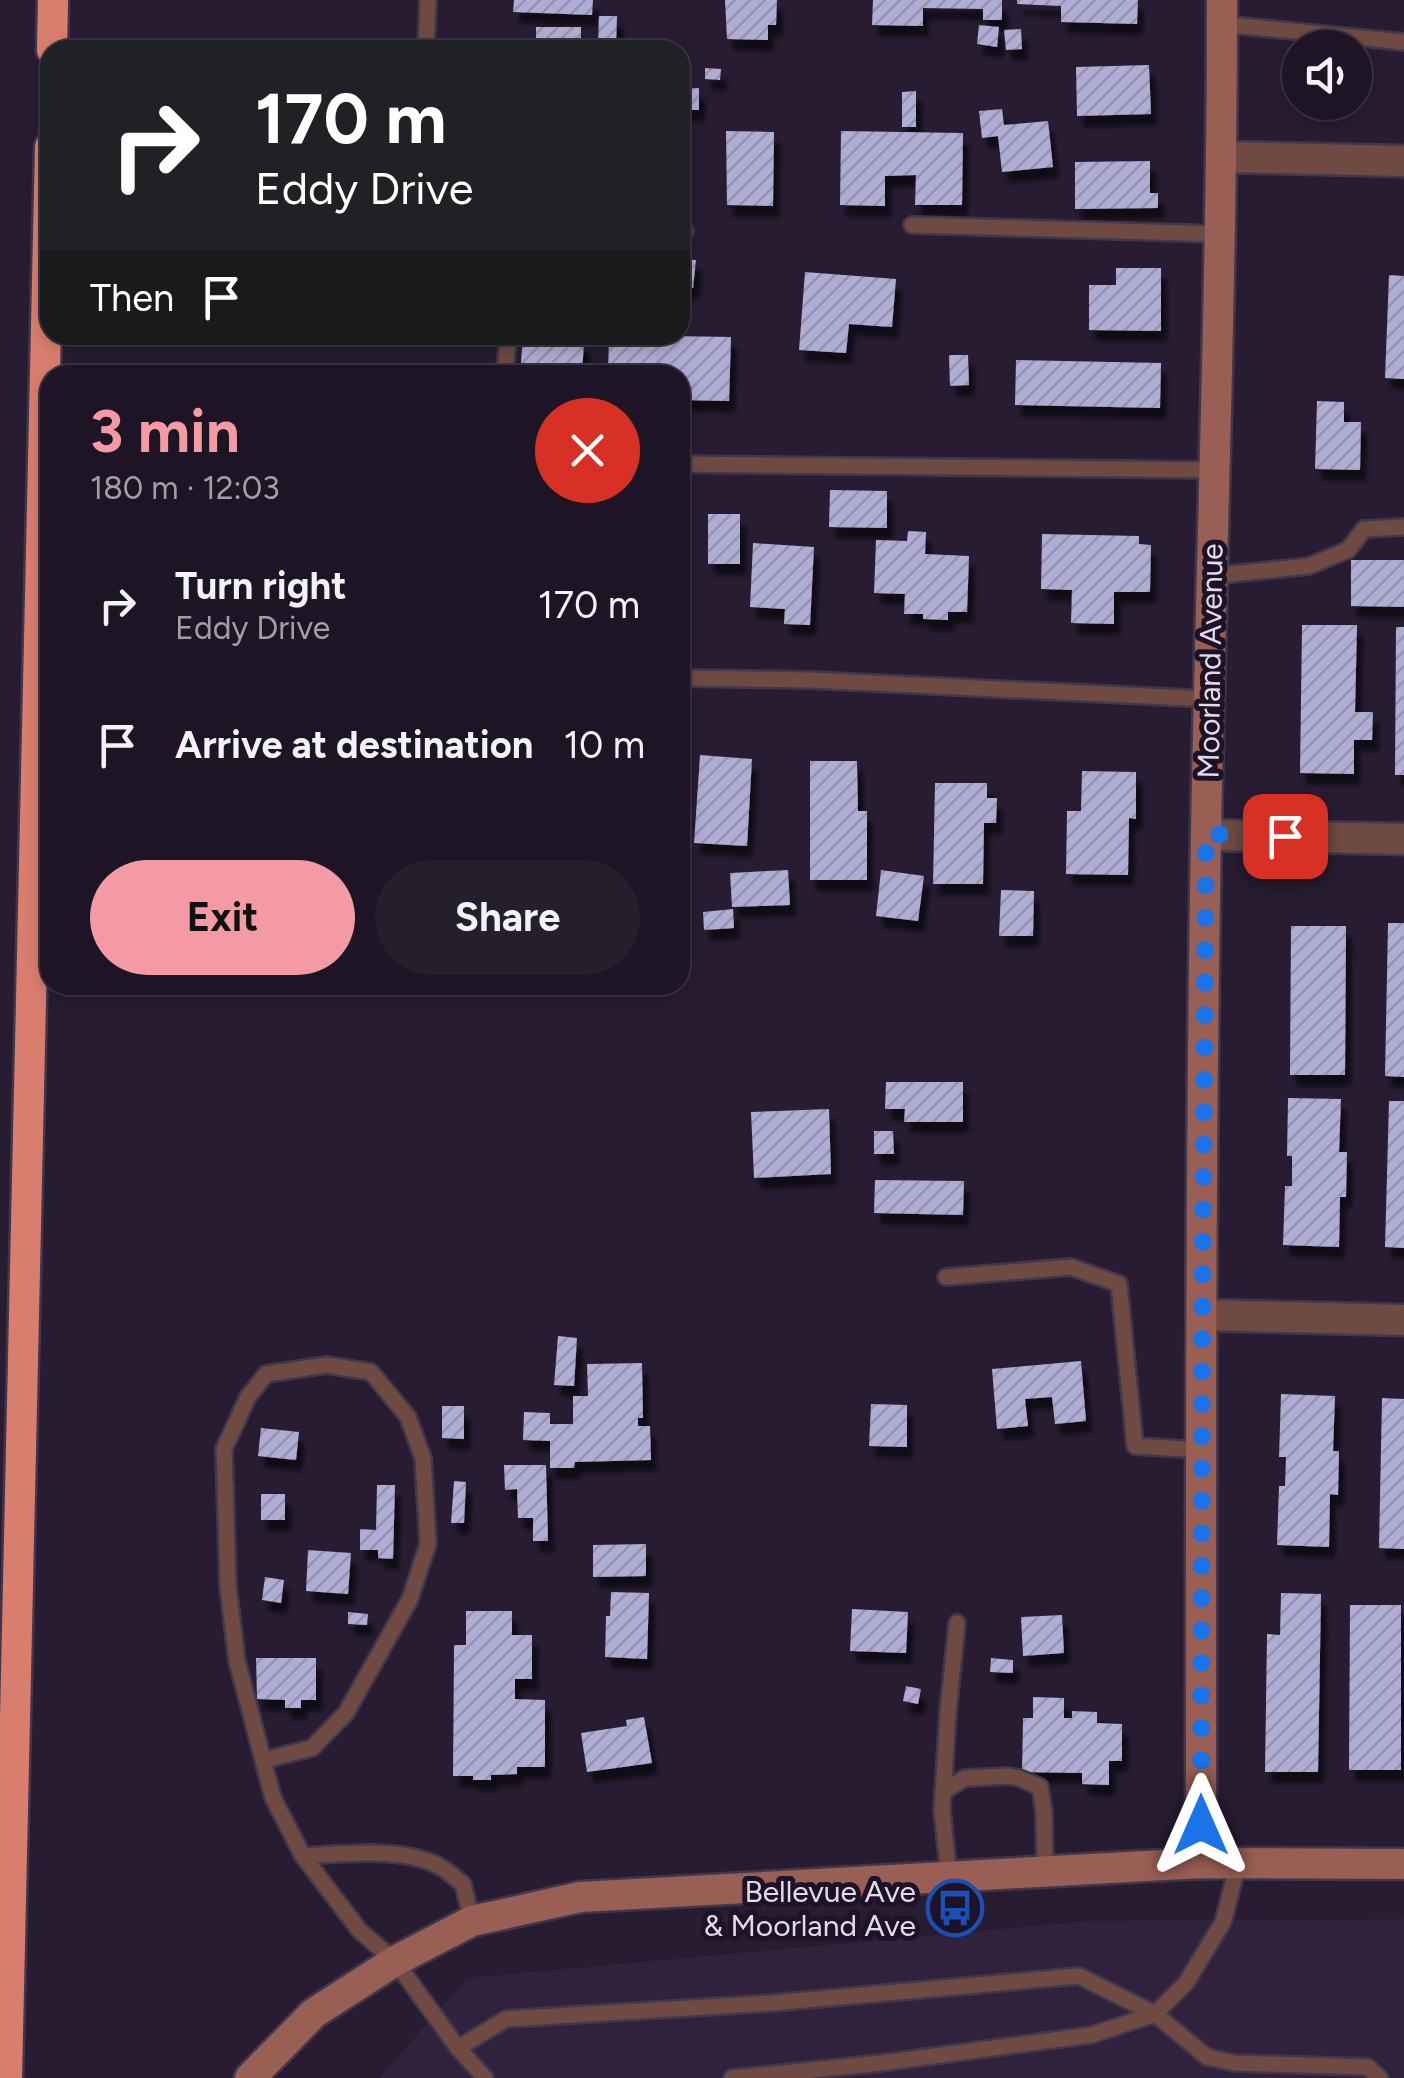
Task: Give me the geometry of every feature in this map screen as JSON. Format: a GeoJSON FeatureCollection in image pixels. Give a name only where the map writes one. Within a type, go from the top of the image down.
{"type":"FeatureCollection","features":[{"type":"Feature","properties":{"kind":"highway"},"geometry":{"type":"LineString","coordinates":[[52,40],[53,0]]}},
{"type":"Feature","properties":{"kind":"highway"},"geometry":{"type":"LineString","coordinates":[[7,2078],[40,596]]}},
{"type":"Feature","properties":{"kind":"street","name":"Moorland Avenue"},"geometry":{"type":"LineString","coordinates":[[1201,1863],[1206,834],[1222,12]]}},
{"type":"Feature","properties":{"kind":"street"},"geometry":{"type":"LineString","coordinates":[[1222,156],[1404,161]]}},
{"type":"Feature","properties":{"kind":"street"},"geometry":{"type":"LineString","coordinates":[[1206,834],[1404,839]]}},
{"type":"Feature","properties":{"kind":"street"},"geometry":{"type":"LineString","coordinates":[[1202,1315],[1404,1320]]}},
{"type":"Feature","properties":{"kind":"street"},"geometry":{"type":"LineString","coordinates":[[250,2078],[314,2013],[395,1961],[472,1921],[580,1898],[1201,1863],[1404,1864]]}},
{"type":"Feature","properties":{"kind":"lane"},"geometry":{"type":"LineString","coordinates":[[426,40],[428,0]]}},
{"type":"Feature","properties":{"kind":"lane"},"geometry":{"type":"LineString","coordinates":[[1222,12],[1404,42]]}},
{"type":"Feature","properties":{"kind":"lane"},"geometry":{"type":"LineString","coordinates":[[912,224],[1220,234]]}},
{"type":"Feature","properties":{"kind":"lane"},"geometry":{"type":"LineString","coordinates":[[690,464],[1214,470]]}},
{"type":"Feature","properties":{"kind":"lane"},"geometry":{"type":"LineString","coordinates":[[1212,576],[1309,566],[1348,550],[1364,529],[1404,527]]}},
{"type":"Feature","properties":{"kind":"lane"},"geometry":{"type":"LineString","coordinates":[[690,678],[1209,699]]}},
{"type":"Feature","properties":{"kind":"lane"},"geometry":{"type":"LineString","coordinates":[[946,1277],[1072,1267],[1119,1284],[1135,1446],[1201,1450]]}},
{"type":"Feature","properties":{"kind":"lane"},"geometry":{"type":"LineString","coordinates":[[264,1760],[312,1748],[346,1713],[410,1599],[428,1544],[423,1458],[408,1417],[371,1372],[326,1365],[266,1374],[248,1397],[224,1449],[228,1587],[237,1661],[274,1798],[303,1856],[360,1931],[395,1961],[458,2048],[486,2078]]}},
{"type":"Feature","properties":{"kind":"lane"},"geometry":{"type":"LineString","coordinates":[[950,1876],[942,1810],[957,1622]]}},
{"type":"Feature","properties":{"kind":"lane"},"geometry":{"type":"LineString","coordinates":[[943,1792],[965,1778],[1008,1776],[1040,1788],[1045,1873]]}},
{"type":"Feature","properties":{"kind":"lane"},"geometry":{"type":"LineString","coordinates":[[303,1856],[402,1856],[438,1865],[463,1884],[472,1921]]}},
{"type":"Feature","properties":{"kind":"lane"},"geometry":{"type":"LineString","coordinates":[[732,2078],[882,2071],[1091,2035],[1155,2014],[1186,1983],[1223,1922],[1238,1864]]}},
{"type":"Feature","properties":{"kind":"lane"},"geometry":{"type":"LineString","coordinates":[[458,2048],[506,2019],[772,2003],[1079,1976],[1155,2014],[1207,2057],[1234,2062],[1368,2068],[1380,2078]]}},
{"type":"Feature","properties":{"kind":"shaded area"},"geometry":{"type":"Polygon","coordinates":[[[1404,1919],[1404,2078],[379,2078],[467,1978],[1088,1921],[1404,1919]]]}},
{"type":"Feature","properties":{"kind":"building"},"geometry":{"type":"Polygon","coordinates":[[[514,0],[593,0],[592,15],[513,12],[514,0]]]}},
{"type":"Feature","properties":{"kind":"building"},"geometry":{"type":"Polygon","coordinates":[[[725,0],[777,0],[776,25],[768,25],[768,40],[727,39],[725,0]]]}},
{"type":"Feature","properties":{"kind":"building"},"geometry":{"type":"Polygon","coordinates":[[[873,0],[1002,0],[1002,20],[983,20],[983,9],[923,8],[923,26],[872,25],[873,0]]]}},
{"type":"Feature","properties":{"kind":"building"},"geometry":{"type":"Polygon","coordinates":[[[1017,0],[1138,0],[1137,24],[1061,22],[1061,6],[1017,4],[1017,0]]]}},
{"type":"Feature","properties":{"kind":"building"},"geometry":{"type":"Polygon","coordinates":[[[599,16],[617,16],[616,40],[598,40],[599,16]]]}},
{"type":"Feature","properties":{"kind":"building"},"geometry":{"type":"Polygon","coordinates":[[[979,25],[999,27],[997,47],[977,44],[979,25]]]}},
{"type":"Feature","properties":{"kind":"building"},"geometry":{"type":"Polygon","coordinates":[[[536,27],[581,27],[581,40],[536,40],[536,27]]]}},
{"type":"Feature","properties":{"kind":"building"},"geometry":{"type":"Polygon","coordinates":[[[1021,29],[1022,49],[1006,50],[1004,30],[1021,29]]]}},
{"type":"Feature","properties":{"kind":"building"},"geometry":{"type":"Polygon","coordinates":[[[1149,65],[1151,114],[1077,116],[1076,67],[1149,65]]]}},
{"type":"Feature","properties":{"kind":"building"},"geometry":{"type":"Polygon","coordinates":[[[705,68],[721,69],[720,80],[705,79],[705,68]]]}},
{"type":"Feature","properties":{"kind":"building"},"geometry":{"type":"Polygon","coordinates":[[[690,88],[699,88],[699,110],[690,110],[690,88]]]}},
{"type":"Feature","properties":{"kind":"building"},"geometry":{"type":"Polygon","coordinates":[[[916,91],[916,127],[902,127],[902,92],[916,91]]]}},
{"type":"Feature","properties":{"kind":"building"},"geometry":{"type":"Polygon","coordinates":[[[1002,109],[1004,125],[1048,121],[1053,167],[1002,172],[998,136],[982,138],[979,111],[1002,109]]]}},
{"type":"Feature","properties":{"kind":"building"},"geometry":{"type":"Polygon","coordinates":[[[726,131],[774,132],[773,206],[727,205],[726,131]]]}},
{"type":"Feature","properties":{"kind":"building"},"geometry":{"type":"Polygon","coordinates":[[[841,131],[963,133],[962,205],[915,205],[916,175],[885,176],[885,206],[840,205],[841,131]]]}},
{"type":"Feature","properties":{"kind":"building"},"geometry":{"type":"Polygon","coordinates":[[[1150,161],[1150,193],[1158,193],[1158,208],[1075,209],[1075,162],[1150,161]]]}},
{"type":"Feature","properties":{"kind":"building"},"geometry":{"type":"Polygon","coordinates":[[[690,260],[696,260],[690,288],[690,260]]]}},
{"type":"Feature","properties":{"kind":"building"},"geometry":{"type":"Polygon","coordinates":[[[1116,268],[1161,268],[1161,331],[1089,330],[1089,285],[1116,285],[1116,268]]]}},
{"type":"Feature","properties":{"kind":"building"},"geometry":{"type":"Polygon","coordinates":[[[805,272],[896,279],[892,327],[849,324],[846,353],[799,350],[805,272]]]}},
{"type":"Feature","properties":{"kind":"building"},"geometry":{"type":"Polygon","coordinates":[[[1389,275],[1404,276],[1404,379],[1385,378],[1389,275]]]}},
{"type":"Feature","properties":{"kind":"building"},"geometry":{"type":"Polygon","coordinates":[[[690,336],[731,337],[729,401],[690,400],[690,365],[608,365],[609,345],[690,345],[690,336]]]}},
{"type":"Feature","properties":{"kind":"building"},"geometry":{"type":"Polygon","coordinates":[[[522,345],[584,345],[583,365],[521,365],[522,345]]]}},
{"type":"Feature","properties":{"kind":"building"},"geometry":{"type":"Polygon","coordinates":[[[949,355],[968,355],[969,385],[950,386],[949,355]]]}},
{"type":"Feature","properties":{"kind":"building"},"geometry":{"type":"Polygon","coordinates":[[[1016,360],[1161,363],[1160,408],[1015,405],[1016,360]]]}},
{"type":"Feature","properties":{"kind":"building"},"geometry":{"type":"Polygon","coordinates":[[[1317,401],[1344,402],[1344,422],[1361,422],[1360,470],[1315,469],[1317,401]]]}},
{"type":"Feature","properties":{"kind":"building"},"geometry":{"type":"Polygon","coordinates":[[[830,490],[887,491],[887,528],[829,527],[830,490]]]}},
{"type":"Feature","properties":{"kind":"building"},"geometry":{"type":"Polygon","coordinates":[[[708,514],[740,514],[740,564],[708,564],[708,514]]]}},
{"type":"Feature","properties":{"kind":"building"},"geometry":{"type":"Polygon","coordinates":[[[908,531],[926,532],[925,554],[969,556],[967,612],[948,612],[948,620],[923,619],[923,614],[904,614],[905,594],[874,593],[876,540],[907,541],[908,531]]]}},
{"type":"Feature","properties":{"kind":"building"},"geometry":{"type":"Polygon","coordinates":[[[1042,534],[1139,536],[1139,544],[1151,545],[1150,592],[1114,592],[1114,624],[1071,623],[1072,590],[1041,589],[1042,534]]]}},
{"type":"Feature","properties":{"kind":"building"},"geometry":{"type":"Polygon","coordinates":[[[753,543],[814,547],[810,625],[784,624],[785,609],[750,607],[753,543]]]}},
{"type":"Feature","properties":{"kind":"building"},"geometry":{"type":"Polygon","coordinates":[[[1351,560],[1404,560],[1404,607],[1351,606],[1351,560]]]}},
{"type":"Feature","properties":{"kind":"building"},"geometry":{"type":"Polygon","coordinates":[[[1302,625],[1357,625],[1355,712],[1373,712],[1372,740],[1354,740],[1354,774],[1300,773],[1302,625]]]}},
{"type":"Feature","properties":{"kind":"building"},"geometry":{"type":"Polygon","coordinates":[[[1396,627],[1404,627],[1404,775],[1395,775],[1396,627]]]}},
{"type":"Feature","properties":{"kind":"building"},"geometry":{"type":"Polygon","coordinates":[[[700,755],[752,759],[747,846],[694,843],[700,755]]]}},
{"type":"Feature","properties":{"kind":"building"},"geometry":{"type":"Polygon","coordinates":[[[810,761],[857,761],[858,811],[867,811],[867,880],[810,880],[810,761]]]}},
{"type":"Feature","properties":{"kind":"building"},"geometry":{"type":"Polygon","coordinates":[[[1082,771],[1136,772],[1136,819],[1129,818],[1128,875],[1066,874],[1067,811],[1081,811],[1082,771]]]}},
{"type":"Feature","properties":{"kind":"building"},"geometry":{"type":"Polygon","coordinates":[[[935,783],[987,783],[987,798],[997,798],[996,823],[984,823],[983,884],[933,884],[935,783]]]}},
{"type":"Feature","properties":{"kind":"building"},"geometry":{"type":"Polygon","coordinates":[[[788,870],[790,905],[732,907],[730,873],[788,870]]]}},
{"type":"Feature","properties":{"kind":"building"},"geometry":{"type":"Polygon","coordinates":[[[881,870],[924,876],[918,921],[876,916],[881,870]]]}},
{"type":"Feature","properties":{"kind":"building"},"geometry":{"type":"Polygon","coordinates":[[[1001,890],[1034,891],[1033,936],[999,936],[1001,890]]]}},
{"type":"Feature","properties":{"kind":"building"},"geometry":{"type":"Polygon","coordinates":[[[733,909],[734,928],[704,930],[703,912],[733,909]]]}},
{"type":"Feature","properties":{"kind":"building"},"geometry":{"type":"Polygon","coordinates":[[[1388,923],[1404,923],[1404,1077],[1385,1076],[1388,923]]]}},
{"type":"Feature","properties":{"kind":"building"},"geometry":{"type":"Polygon","coordinates":[[[1291,926],[1346,926],[1345,1075],[1290,1075],[1291,926]]]}},
{"type":"Feature","properties":{"kind":"building"},"geometry":{"type":"Polygon","coordinates":[[[886,1082],[963,1082],[963,1122],[904,1122],[905,1109],[885,1109],[886,1082]]]}},
{"type":"Feature","properties":{"kind":"building"},"geometry":{"type":"Polygon","coordinates":[[[1288,1098],[1341,1099],[1339,1152],[1347,1152],[1346,1197],[1340,1197],[1339,1247],[1283,1245],[1285,1186],[1292,1186],[1292,1156],[1287,1156],[1288,1098]]]}},
{"type":"Feature","properties":{"kind":"building"},"geometry":{"type":"Polygon","coordinates":[[[1389,1101],[1404,1101],[1404,1248],[1385,1247],[1389,1101]]]}},
{"type":"Feature","properties":{"kind":"building"},"geometry":{"type":"Polygon","coordinates":[[[829,1109],[831,1174],[754,1178],[751,1112],[829,1109]]]}},
{"type":"Feature","properties":{"kind":"building"},"geometry":{"type":"Polygon","coordinates":[[[874,1131],[893,1131],[894,1154],[874,1154],[874,1131]]]}},
{"type":"Feature","properties":{"kind":"building"},"geometry":{"type":"Polygon","coordinates":[[[875,1180],[964,1181],[963,1215],[874,1213],[875,1180]]]}},
{"type":"Feature","properties":{"kind":"building"},"geometry":{"type":"Polygon","coordinates":[[[558,1336],[577,1338],[574,1386],[554,1385],[558,1336]]]}},
{"type":"Feature","properties":{"kind":"building"},"geometry":{"type":"Polygon","coordinates":[[[1081,1361],[1086,1421],[1055,1424],[1052,1397],[1025,1399],[1028,1426],[997,1429],[992,1369],[1081,1361]]]}},
{"type":"Feature","properties":{"kind":"building"},"geometry":{"type":"Polygon","coordinates":[[[642,1363],[643,1418],[638,1418],[638,1426],[650,1426],[651,1460],[575,1462],[574,1468],[550,1468],[550,1441],[523,1440],[524,1412],[550,1413],[550,1424],[573,1424],[573,1396],[588,1396],[587,1364],[642,1363]]]}},
{"type":"Feature","properties":{"kind":"building"},"geometry":{"type":"Polygon","coordinates":[[[1281,1394],[1335,1396],[1333,1451],[1339,1451],[1338,1495],[1330,1494],[1329,1547],[1277,1545],[1279,1486],[1285,1486],[1286,1457],[1279,1457],[1281,1394]]]}},
{"type":"Feature","properties":{"kind":"building"},"geometry":{"type":"Polygon","coordinates":[[[1382,1398],[1404,1399],[1404,1549],[1379,1548],[1382,1398]]]}},
{"type":"Feature","properties":{"kind":"building"},"geometry":{"type":"Polygon","coordinates":[[[871,1404],[907,1405],[907,1447],[869,1446],[871,1404]]]}},
{"type":"Feature","properties":{"kind":"building"},"geometry":{"type":"Polygon","coordinates":[[[442,1406],[464,1406],[464,1439],[442,1438],[442,1406]]]}},
{"type":"Feature","properties":{"kind":"building"},"geometry":{"type":"Polygon","coordinates":[[[261,1428],[299,1432],[296,1460],[258,1456],[261,1428]]]}},
{"type":"Feature","properties":{"kind":"building"},"geometry":{"type":"Polygon","coordinates":[[[504,1465],[546,1465],[548,1541],[533,1541],[533,1518],[518,1518],[517,1489],[505,1490],[504,1465]]]}},
{"type":"Feature","properties":{"kind":"building"},"geometry":{"type":"Polygon","coordinates":[[[454,1481],[466,1482],[464,1523],[451,1523],[454,1481]]]}},
{"type":"Feature","properties":{"kind":"building"},"geometry":{"type":"Polygon","coordinates":[[[377,1485],[395,1485],[393,1559],[378,1558],[378,1550],[360,1550],[360,1529],[376,1530],[377,1485]]]}},
{"type":"Feature","properties":{"kind":"building"},"geometry":{"type":"Polygon","coordinates":[[[261,1494],[285,1494],[285,1520],[261,1520],[261,1494]]]}},
{"type":"Feature","properties":{"kind":"building"},"geometry":{"type":"Polygon","coordinates":[[[646,1544],[646,1576],[593,1577],[593,1545],[646,1544]]]}},
{"type":"Feature","properties":{"kind":"building"},"geometry":{"type":"Polygon","coordinates":[[[308,1550],[351,1553],[348,1594],[306,1591],[308,1550]]]}},
{"type":"Feature","properties":{"kind":"building"},"geometry":{"type":"Polygon","coordinates":[[[265,1577],[284,1580],[281,1603],[262,1600],[265,1577]]]}},
{"type":"Feature","properties":{"kind":"building"},"geometry":{"type":"Polygon","coordinates":[[[611,1592],[649,1593],[647,1659],[605,1657],[611,1592]]]}},
{"type":"Feature","properties":{"kind":"building"},"geometry":{"type":"Polygon","coordinates":[[[1281,1593],[1321,1594],[1318,1772],[1265,1772],[1267,1634],[1280,1635],[1281,1593]]]}},
{"type":"Feature","properties":{"kind":"building"},"geometry":{"type":"Polygon","coordinates":[[[1350,1605],[1401,1605],[1401,1770],[1349,1770],[1350,1605]]]}},
{"type":"Feature","properties":{"kind":"building"},"geometry":{"type":"Polygon","coordinates":[[[852,1609],[908,1612],[906,1653],[850,1651],[852,1609]]]}},
{"type":"Feature","properties":{"kind":"building"},"geometry":{"type":"Polygon","coordinates":[[[466,1611],[512,1611],[512,1635],[532,1635],[532,1679],[515,1679],[515,1699],[545,1700],[545,1767],[517,1767],[517,1774],[491,1775],[491,1780],[453,1776],[454,1645],[466,1645],[466,1611]]]}},
{"type":"Feature","properties":{"kind":"building"},"geometry":{"type":"Polygon","coordinates":[[[348,1612],[368,1614],[367,1625],[348,1624],[348,1612]]]}},
{"type":"Feature","properties":{"kind":"building"},"geometry":{"type":"Polygon","coordinates":[[[1062,1615],[1064,1653],[1023,1656],[1021,1617],[1062,1615]]]}},
{"type":"Feature","properties":{"kind":"building"},"geometry":{"type":"Polygon","coordinates":[[[256,1658],[316,1658],[316,1700],[301,1700],[301,1708],[285,1708],[285,1700],[257,1699],[256,1658]]]}},
{"type":"Feature","properties":{"kind":"building"},"geometry":{"type":"Polygon","coordinates":[[[991,1658],[1013,1660],[1013,1673],[990,1672],[991,1658]]]}},
{"type":"Feature","properties":{"kind":"building"},"geometry":{"type":"Polygon","coordinates":[[[906,1686],[921,1689],[918,1704],[903,1701],[906,1686]]]}},
{"type":"Feature","properties":{"kind":"building"},"geometry":{"type":"Polygon","coordinates":[[[1033,1697],[1064,1698],[1064,1718],[1072,1718],[1072,1711],[1097,1712],[1097,1723],[1122,1724],[1122,1761],[1109,1761],[1109,1785],[1082,1784],[1082,1773],[1022,1772],[1023,1718],[1033,1718],[1033,1697]]]}},
{"type":"Feature","properties":{"kind":"building"},"geometry":{"type":"Polygon","coordinates":[[[644,1717],[652,1763],[587,1772],[581,1733],[627,1726],[626,1720],[644,1717]]]}},
{"type":"Feature","properties":{"kind":"place","name":"Bellevue Ave & Moorland Ave"},"geometry":{"type":"Point","coordinates":[955,1908]}},
{"type":"Feature","properties":{"kind":"route"},"geometry":{"type":"LineString","coordinates":[[1201,1825],[1206,834],[1285,836]]}}]}
